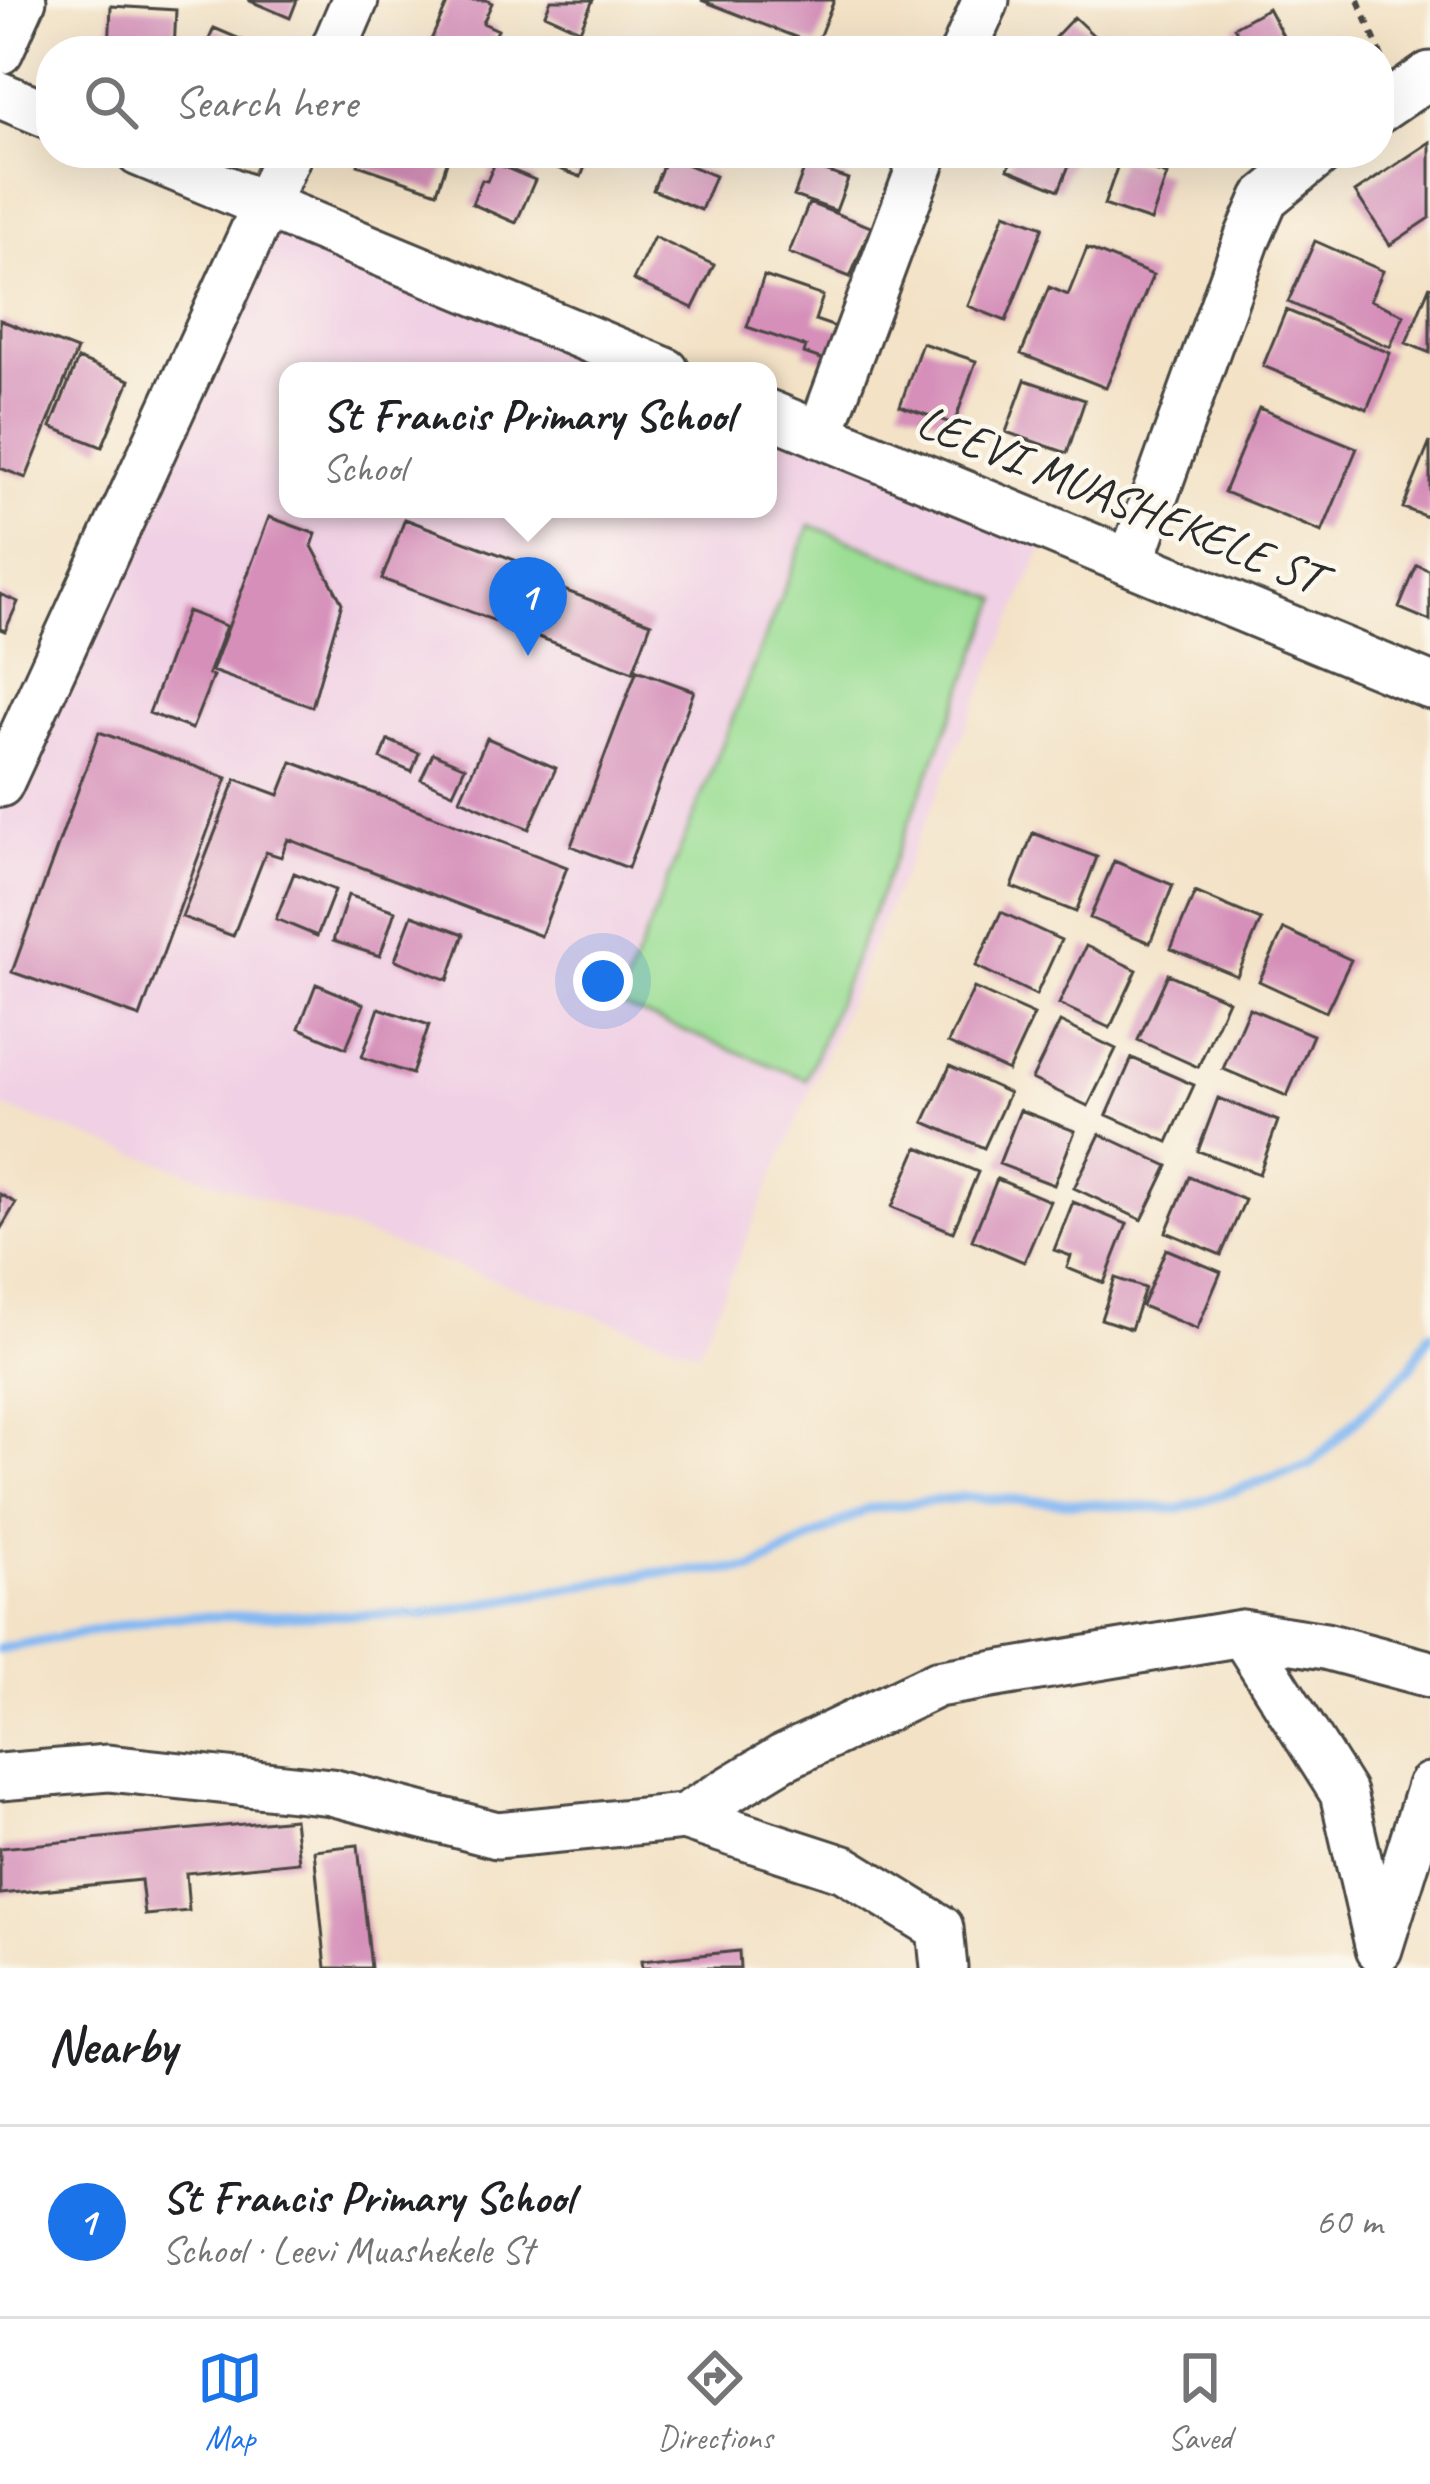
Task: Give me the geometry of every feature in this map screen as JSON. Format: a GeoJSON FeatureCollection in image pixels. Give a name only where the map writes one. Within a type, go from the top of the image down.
{"type":"FeatureCollection","features":[{"type":"Feature","properties":{"kind":"street"},"geometry":{"type":"LineString","coordinates":[[0,51],[23,0]]}},
{"type":"Feature","properties":{"kind":"street"},"geometry":{"type":"LineString","coordinates":[[339,36],[355,0]]}},
{"type":"Feature","properties":{"kind":"street"},"geometry":{"type":"LineString","coordinates":[[970,36],[986,0]]}},
{"type":"Feature","properties":{"kind":"street"},"geometry":{"type":"LineString","coordinates":[[0,95],[36,110]]}},
{"type":"Feature","properties":{"kind":"street"},"geometry":{"type":"LineString","coordinates":[[175,168],[643,362]]}},
{"type":"Feature","properties":{"kind":"street"},"geometry":{"type":"LineString","coordinates":[[0,784],[282,168]]}},
{"type":"Feature","properties":{"kind":"street"},"geometry":{"type":"LineString","coordinates":[[820,435],[919,168]]}},
{"type":"Feature","properties":{"kind":"street"},"geometry":{"type":"LineString","coordinates":[[1131,562],[1246,239],[1265,198],[1302,168]]}},
{"type":"Feature","properties":{"kind":"street","name":"LEEVI MUASHEKELE ST"},"geometry":{"type":"LineString","coordinates":[[777,417],[1430,686]]}},
{"type":"Feature","properties":{"kind":"street"},"geometry":{"type":"LineString","coordinates":[[684,1817],[782,1758],[937,1684],[1242,1633],[1325,1646],[1430,1674]]}},
{"type":"Feature","properties":{"kind":"street"},"geometry":{"type":"LineString","coordinates":[[1242,1633],[1343,1793],[1380,1959]]}},
{"type":"Feature","properties":{"kind":"street"},"geometry":{"type":"LineString","coordinates":[[0,1777],[108,1768],[331,1792],[497,1835],[684,1817],[844,1869],[940,1928],[944,1968]]}},
{"type":"Feature","properties":{"kind":"street"},"geometry":{"type":"LineString","coordinates":[[1380,1959],[1430,1786]]}},
{"type":"Feature","properties":{"kind":"path"},"geometry":{"type":"LineString","coordinates":[[1358,0],[1375,36]]}},
{"type":"Feature","properties":{"kind":"shaded area"},"geometry":{"type":"Polygon","coordinates":[[[265,206],[644,362],[279,362],[279,518],[777,518],[777,417],[1051,529],[698,1352],[0,1106],[0,784],[265,206]]]}},
{"type":"Feature","properties":{"kind":"green space"},"geometry":{"type":"Polygon","coordinates":[[[810,525],[999,599],[806,1079],[618,1005],[810,525]]]}},
{"type":"Feature","properties":{"kind":"building"},"geometry":{"type":"Polygon","coordinates":[[[248,0],[297,0],[290,18],[248,0]]]}},
{"type":"Feature","properties":{"kind":"building"},"geometry":{"type":"Polygon","coordinates":[[[449,0],[492,3],[483,23],[498,30],[495,36],[433,36],[449,0]]]}},
{"type":"Feature","properties":{"kind":"building"},"geometry":{"type":"Polygon","coordinates":[[[551,0],[593,0],[580,30],[545,14],[551,0]]]}},
{"type":"Feature","properties":{"kind":"building"},"geometry":{"type":"Polygon","coordinates":[[[701,0],[834,0],[820,36],[793,36],[701,0]]]}},
{"type":"Feature","properties":{"kind":"building"},"geometry":{"type":"Polygon","coordinates":[[[111,6],[176,10],[175,36],[110,36],[111,6]]]}},
{"type":"Feature","properties":{"kind":"building"},"geometry":{"type":"Polygon","coordinates":[[[1268,8],[1283,36],[1239,36],[1234,27],[1268,8]]]}},
{"type":"Feature","properties":{"kind":"building"},"geometry":{"type":"Polygon","coordinates":[[[1074,17],[1094,36],[1056,36],[1074,17]]]}},
{"type":"Feature","properties":{"kind":"building"},"geometry":{"type":"Polygon","coordinates":[[[1430,142],[1430,218],[1390,245],[1355,192],[1430,142]]]}},
{"type":"Feature","properties":{"kind":"building"},"geometry":{"type":"Polygon","coordinates":[[[367,168],[445,168],[437,192],[367,168]]]}},
{"type":"Feature","properties":{"kind":"building"},"geometry":{"type":"Polygon","coordinates":[[[493,168],[507,168],[535,180],[516,223],[472,204],[482,180],[487,181],[493,168]]]}},
{"type":"Feature","properties":{"kind":"building"},"geometry":{"type":"Polygon","coordinates":[[[557,168],[584,168],[581,177],[557,168]]]}},
{"type":"Feature","properties":{"kind":"building"},"geometry":{"type":"Polygon","coordinates":[[[662,168],[696,168],[715,176],[701,210],[653,190],[662,168]]]}},
{"type":"Feature","properties":{"kind":"building"},"geometry":{"type":"Polygon","coordinates":[[[804,168],[848,179],[836,211],[794,196],[804,168]]]}},
{"type":"Feature","properties":{"kind":"building"},"geometry":{"type":"Polygon","coordinates":[[[1008,168],[1068,168],[1059,190],[1008,168]]]}},
{"type":"Feature","properties":{"kind":"building"},"geometry":{"type":"Polygon","coordinates":[[[1117,168],[1146,168],[1167,175],[1151,221],[1104,205],[1117,168]]]}},
{"type":"Feature","properties":{"kind":"building"},"geometry":{"type":"Polygon","coordinates":[[[809,203],[871,227],[850,277],[789,253],[809,203]]]}},
{"type":"Feature","properties":{"kind":"building"},"geometry":{"type":"Polygon","coordinates":[[[1005,213],[1043,227],[1006,321],[968,306],[1005,213]]]}},
{"type":"Feature","properties":{"kind":"building"},"geometry":{"type":"Polygon","coordinates":[[[654,237],[714,265],[693,308],[633,280],[654,237]]]}},
{"type":"Feature","properties":{"kind":"building"},"geometry":{"type":"Polygon","coordinates":[[[1315,241],[1383,271],[1370,300],[1404,315],[1390,347],[1288,302],[1315,241]]]}},
{"type":"Feature","properties":{"kind":"building"},"geometry":{"type":"Polygon","coordinates":[[[1087,248],[1153,275],[1106,388],[1021,354],[1049,287],[1068,295],[1087,248]]]}},
{"type":"Feature","properties":{"kind":"building"},"geometry":{"type":"Polygon","coordinates":[[[764,276],[823,296],[815,320],[844,330],[833,363],[804,353],[806,347],[747,327],[764,276]]]}},
{"type":"Feature","properties":{"kind":"building"},"geometry":{"type":"Polygon","coordinates":[[[1430,285],[1430,353],[1406,343],[1430,285]]]}},
{"type":"Feature","properties":{"kind":"building"},"geometry":{"type":"Polygon","coordinates":[[[1286,310],[1390,353],[1367,409],[1263,366],[1286,310]]]}},
{"type":"Feature","properties":{"kind":"building"},"geometry":{"type":"Polygon","coordinates":[[[0,320],[77,350],[26,478],[0,468],[0,320]]]}},
{"type":"Feature","properties":{"kind":"building"},"geometry":{"type":"Polygon","coordinates":[[[922,343],[976,361],[954,424],[900,406],[922,343]]]}},
{"type":"Feature","properties":{"kind":"building"},"geometry":{"type":"Polygon","coordinates":[[[78,359],[130,380],[102,447],[51,427],[78,359]]]}},
{"type":"Feature","properties":{"kind":"building"},"geometry":{"type":"Polygon","coordinates":[[[1025,380],[1085,400],[1067,453],[1006,432],[1025,380]]]}},
{"type":"Feature","properties":{"kind":"building"},"geometry":{"type":"Polygon","coordinates":[[[1259,408],[1357,448],[1322,532],[1224,492],[1259,408]]]}},
{"type":"Feature","properties":{"kind":"building"},"geometry":{"type":"Polygon","coordinates":[[[1430,442],[1430,518],[1403,508],[1430,442]]]}},
{"type":"Feature","properties":{"kind":"building"},"geometry":{"type":"Polygon","coordinates":[[[269,517],[316,534],[312,546],[342,603],[312,707],[212,671],[269,517]]]}},
{"type":"Feature","properties":{"kind":"building"},"geometry":{"type":"Polygon","coordinates":[[[405,519],[536,568],[532,578],[651,623],[633,672],[382,579],[405,519]]]}},
{"type":"Feature","properties":{"kind":"building"},"geometry":{"type":"Polygon","coordinates":[[[1417,565],[1430,571],[1430,621],[1399,608],[1417,565]]]}},
{"type":"Feature","properties":{"kind":"building"},"geometry":{"type":"Polygon","coordinates":[[[0,594],[18,602],[5,631],[0,629],[0,594]]]}},
{"type":"Feature","properties":{"kind":"building"},"geometry":{"type":"Polygon","coordinates":[[[187,611],[226,626],[192,729],[149,713],[187,611]]]}},
{"type":"Feature","properties":{"kind":"building"},"geometry":{"type":"Polygon","coordinates":[[[637,670],[694,691],[628,868],[571,846],[637,670]]]}},
{"type":"Feature","properties":{"kind":"building"},"geometry":{"type":"Polygon","coordinates":[[[99,732],[227,778],[140,1017],[12,972],[99,732]]]}},
{"type":"Feature","properties":{"kind":"building"},"geometry":{"type":"Polygon","coordinates":[[[487,738],[556,768],[529,829],[460,799],[487,738]]]}},
{"type":"Feature","properties":{"kind":"building"},"geometry":{"type":"Polygon","coordinates":[[[388,740],[419,753],[412,772],[381,759],[388,740]]]}},
{"type":"Feature","properties":{"kind":"building"},"geometry":{"type":"Polygon","coordinates":[[[433,753],[465,767],[453,793],[421,779],[433,753]]]}},
{"type":"Feature","properties":{"kind":"building"},"geometry":{"type":"Polygon","coordinates":[[[292,762],[567,867],[541,936],[288,839],[281,857],[266,852],[233,936],[182,917],[236,779],[279,795],[292,762]]]}},
{"type":"Feature","properties":{"kind":"building"},"geometry":{"type":"Polygon","coordinates":[[[1033,833],[1097,857],[1076,912],[1012,887],[1033,833]]]}},
{"type":"Feature","properties":{"kind":"building"},"geometry":{"type":"Polygon","coordinates":[[[1114,861],[1173,885],[1150,943],[1090,918],[1114,861]]]}},
{"type":"Feature","properties":{"kind":"building"},"geometry":{"type":"Polygon","coordinates":[[[294,873],[335,890],[317,936],[276,919],[294,873]]]}},
{"type":"Feature","properties":{"kind":"building"},"geometry":{"type":"Polygon","coordinates":[[[1195,892],[1261,920],[1237,976],[1171,949],[1195,892]]]}},
{"type":"Feature","properties":{"kind":"building"},"geometry":{"type":"Polygon","coordinates":[[[348,895],[395,911],[380,956],[333,941],[348,895]]]}},
{"type":"Feature","properties":{"kind":"building"},"geometry":{"type":"Polygon","coordinates":[[[1001,912],[1061,940],[1036,995],[976,966],[1001,912]]]}},
{"type":"Feature","properties":{"kind":"building"},"geometry":{"type":"Polygon","coordinates":[[[412,915],[464,934],[448,980],[395,960],[412,915]]]}},
{"type":"Feature","properties":{"kind":"building"},"geometry":{"type":"Polygon","coordinates":[[[1284,929],[1351,960],[1326,1012],[1259,981],[1284,929]]]}},
{"type":"Feature","properties":{"kind":"building"},"geometry":{"type":"Polygon","coordinates":[[[1086,946],[1137,970],[1110,1028],[1059,1004],[1086,946]]]}},
{"type":"Feature","properties":{"kind":"building"},"geometry":{"type":"Polygon","coordinates":[[[1168,974],[1228,1000],[1198,1067],[1138,1040],[1168,974]]]}},
{"type":"Feature","properties":{"kind":"building"},"geometry":{"type":"Polygon","coordinates":[[[316,984],[364,1004],[346,1048],[299,1028],[316,984]]]}},
{"type":"Feature","properties":{"kind":"building"},"geometry":{"type":"Polygon","coordinates":[[[974,988],[1034,1015],[1008,1071],[948,1043],[974,988]]]}},
{"type":"Feature","properties":{"kind":"building"},"geometry":{"type":"Polygon","coordinates":[[[379,1008],[429,1025],[412,1074],[362,1057],[379,1008]]]}},
{"type":"Feature","properties":{"kind":"building"},"geometry":{"type":"Polygon","coordinates":[[[1249,1008],[1313,1035],[1287,1096],[1223,1069],[1249,1008]]]}},
{"type":"Feature","properties":{"kind":"building"},"geometry":{"type":"Polygon","coordinates":[[[1060,1022],[1116,1049],[1088,1106],[1032,1079],[1060,1022]]]}},
{"type":"Feature","properties":{"kind":"building"},"geometry":{"type":"Polygon","coordinates":[[[1132,1058],[1194,1085],[1168,1142],[1107,1115],[1132,1058]]]}},
{"type":"Feature","properties":{"kind":"building"},"geometry":{"type":"Polygon","coordinates":[[[950,1066],[1009,1093],[984,1148],[924,1122],[950,1066]]]}},
{"type":"Feature","properties":{"kind":"building"},"geometry":{"type":"Polygon","coordinates":[[[1218,1098],[1278,1121],[1259,1174],[1198,1151],[1218,1098]]]}},
{"type":"Feature","properties":{"kind":"building"},"geometry":{"type":"Polygon","coordinates":[[[1020,1110],[1075,1131],[1054,1185],[999,1164],[1020,1110]]]}},
{"type":"Feature","properties":{"kind":"building"},"geometry":{"type":"Polygon","coordinates":[[[1100,1134],[1168,1166],[1142,1220],[1074,1188],[1100,1134]]]}},
{"type":"Feature","properties":{"kind":"building"},"geometry":{"type":"Polygon","coordinates":[[[918,1147],[978,1172],[953,1232],[892,1207],[918,1147]]]}},
{"type":"Feature","properties":{"kind":"building"},"geometry":{"type":"Polygon","coordinates":[[[1189,1177],[1245,1200],[1221,1255],[1166,1232],[1189,1177]]]}},
{"type":"Feature","properties":{"kind":"building"},"geometry":{"type":"Polygon","coordinates":[[[997,1179],[1050,1201],[1024,1262],[972,1240],[997,1179]]]}},
{"type":"Feature","properties":{"kind":"building"},"geometry":{"type":"Polygon","coordinates":[[[0,1194],[16,1203],[0,1230],[0,1194]]]}},
{"type":"Feature","properties":{"kind":"building"},"geometry":{"type":"Polygon","coordinates":[[[1073,1202],[1127,1224],[1104,1283],[1067,1268],[1071,1256],[1054,1250],[1073,1202]]]}},
{"type":"Feature","properties":{"kind":"building"},"geometry":{"type":"Polygon","coordinates":[[[1166,1249],[1221,1272],[1197,1329],[1142,1306],[1166,1249]]]}},
{"type":"Feature","properties":{"kind":"building"},"geometry":{"type":"Polygon","coordinates":[[[1115,1278],[1145,1288],[1131,1329],[1101,1319],[1115,1278]]]}},
{"type":"Feature","properties":{"kind":"building"},"geometry":{"type":"Polygon","coordinates":[[[294,1819],[299,1862],[186,1873],[189,1911],[145,1915],[141,1880],[0,1894],[0,1848],[294,1819]]]}},
{"type":"Feature","properties":{"kind":"building"},"geometry":{"type":"Polygon","coordinates":[[[358,1845],[371,1968],[326,1968],[314,1850],[358,1845]]]}},
{"type":"Feature","properties":{"kind":"building"},"geometry":{"type":"Polygon","coordinates":[[[739,1951],[740,1968],[642,1968],[641,1961],[739,1951]]]}},
{"type":"Feature","properties":{"kind":"waterway"},"geometry":{"type":"LineString","coordinates":[[0,1649],[164,1617],[425,1614],[651,1573],[753,1569],[867,1509],[964,1497],[1179,1509],[1310,1465],[1411,1367],[1430,1333]]}},
{"type":"Feature","properties":{"kind":"place","name":"St Francis Primary School"},"geometry":{"type":"Point","coordinates":[528,656]}}]}
